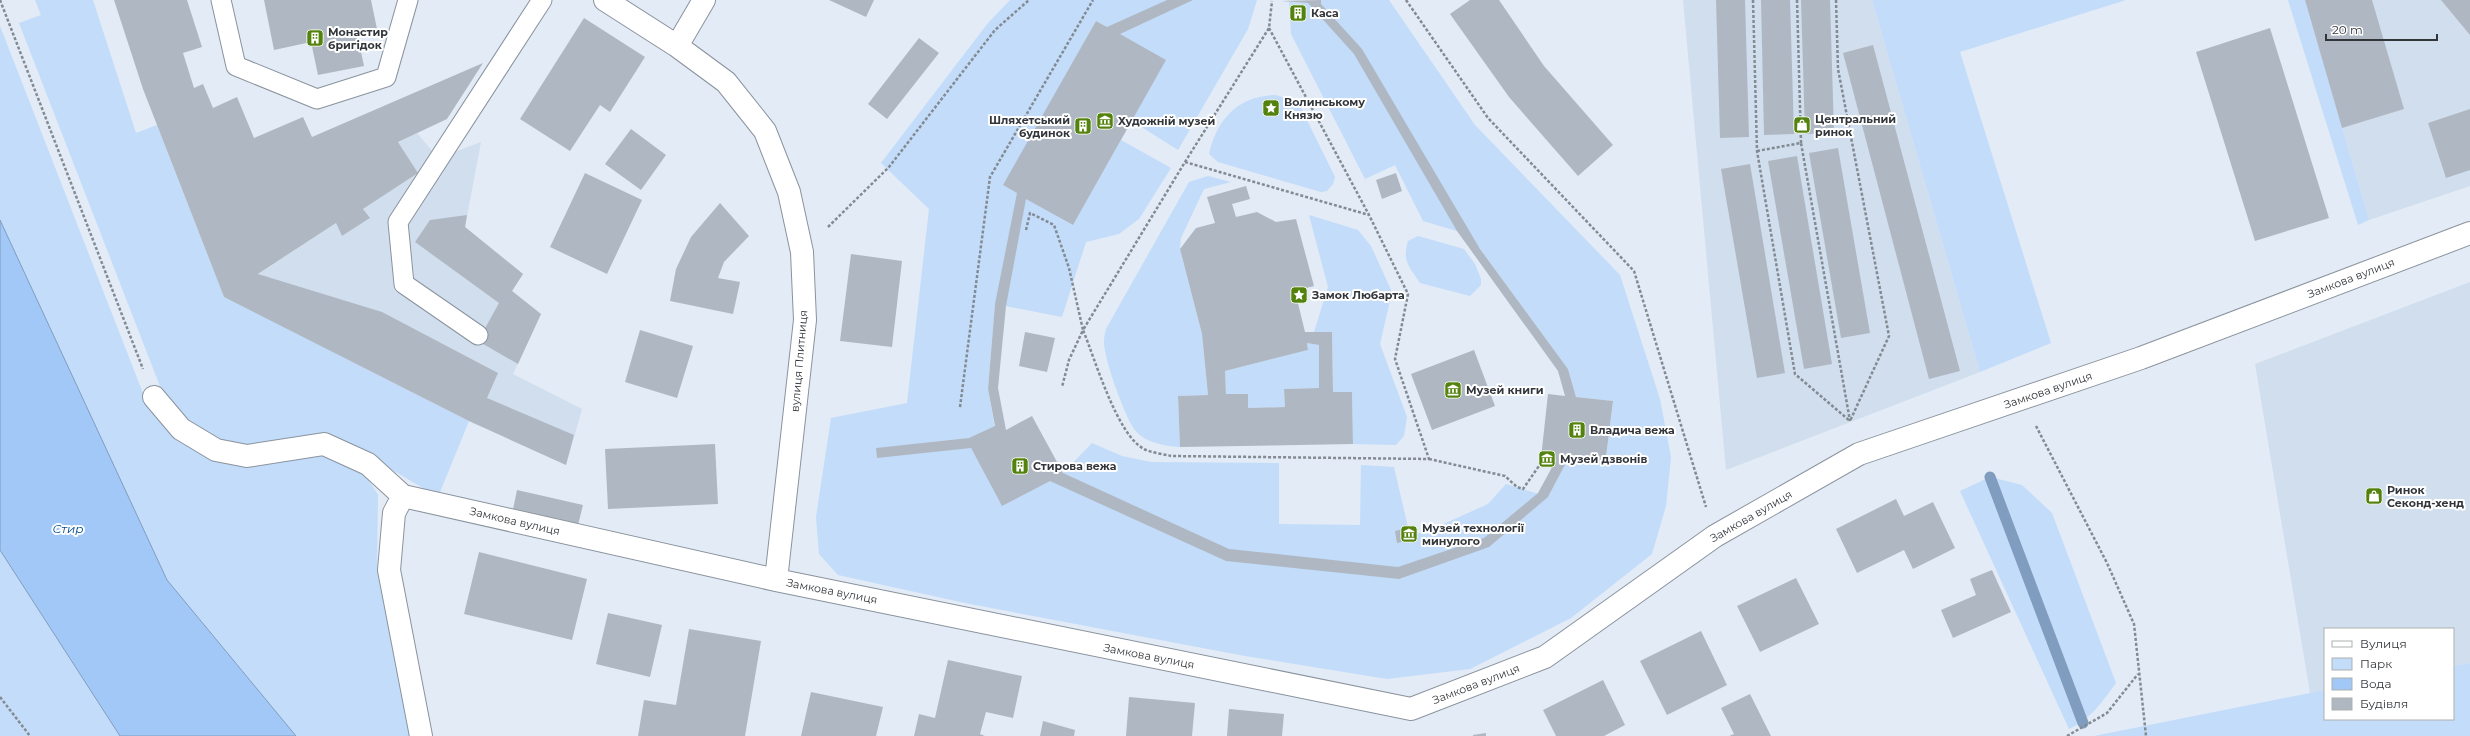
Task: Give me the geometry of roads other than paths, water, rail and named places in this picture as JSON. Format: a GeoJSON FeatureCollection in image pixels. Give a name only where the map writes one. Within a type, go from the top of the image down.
{"type":"FeatureCollection","features":[{"type":"Feature","properties":{"kind":"street","name":"вулиця Плитниця"},"geometry":{"type":"LineString","coordinates":[[605,0],[677,46],[726,82],[765,131],[789,192],[802,252],[805,320],[776,580]]}},
{"type":"Feature","properties":{"kind":"street"},"geometry":{"type":"LineString","coordinates":[[677,46],[704,0]]}},
{"type":"Feature","properties":{"kind":"street","name":"Замкова вулиця"},"geometry":{"type":"LineString","coordinates":[[154,397],[181,429],[216,450],[247,456],[324,444],[368,464],[403,496],[776,580],[1411,709],[1545,657],[1715,536],[1859,454],[2141,358],[2470,233]]}},
{"type":"Feature","properties":{"kind":"street"},"geometry":{"type":"LineString","coordinates":[[403,496],[394,513],[388,570],[421,736]]}},
{"type":"Feature","properties":{"kind":"lane"},"geometry":{"type":"LineString","coordinates":[[221,0],[236,66],[317,99],[386,77],[408,0]]}},
{"type":"Feature","properties":{"kind":"lane"},"geometry":{"type":"LineString","coordinates":[[478,336],[404,284],[398,222],[542,0]]}},
{"type":"Feature","properties":{"kind":"water","name":"Стир"},"geometry":{"type":"Polygon","coordinates":[[[0,220],[167,580],[296,736],[120,736],[0,550],[0,220]]]}},
{"type":"Feature","properties":{"kind":"waterway"},"geometry":{"type":"LineString","coordinates":[[1990,477],[2083,723]]}},
{"type":"Feature","properties":{"kind":"place","name":"Каса"},"geometry":{"type":"Point","coordinates":[1298,13]}},
{"type":"Feature","properties":{"kind":"place","name":"Монастир бригідок"},"geometry":{"type":"Point","coordinates":[315,38]}},
{"type":"Feature","properties":{"kind":"place","name":"Волинському Князю"},"geometry":{"type":"Point","coordinates":[1271,108]}},
{"type":"Feature","properties":{"kind":"place","name":"Художній музей"},"geometry":{"type":"Point","coordinates":[1105,121]}},
{"type":"Feature","properties":{"kind":"place","name":"Центральний ринок"},"geometry":{"type":"Point","coordinates":[1802,125]}},
{"type":"Feature","properties":{"kind":"place","name":"Шляхетський будинок"},"geometry":{"type":"Point","coordinates":[1083,126]}},
{"type":"Feature","properties":{"kind":"place","name":"Замок Любарта"},"geometry":{"type":"Point","coordinates":[1299,295]}},
{"type":"Feature","properties":{"kind":"place","name":"Музей книги"},"geometry":{"type":"Point","coordinates":[1453,390]}},
{"type":"Feature","properties":{"kind":"place","name":"Владича вежа"},"geometry":{"type":"Point","coordinates":[1577,430]}},
{"type":"Feature","properties":{"kind":"place","name":"Музей дзвонів"},"geometry":{"type":"Point","coordinates":[1547,459]}},
{"type":"Feature","properties":{"kind":"place","name":"Стирова вежа"},"geometry":{"type":"Point","coordinates":[1020,466]}},
{"type":"Feature","properties":{"kind":"place","name":"Ринок Секонд-хенд"},"geometry":{"type":"Point","coordinates":[2374,496]}},
{"type":"Feature","properties":{"kind":"place","name":"Музей технології минулого"},"geometry":{"type":"Point","coordinates":[1409,534]}}]}
